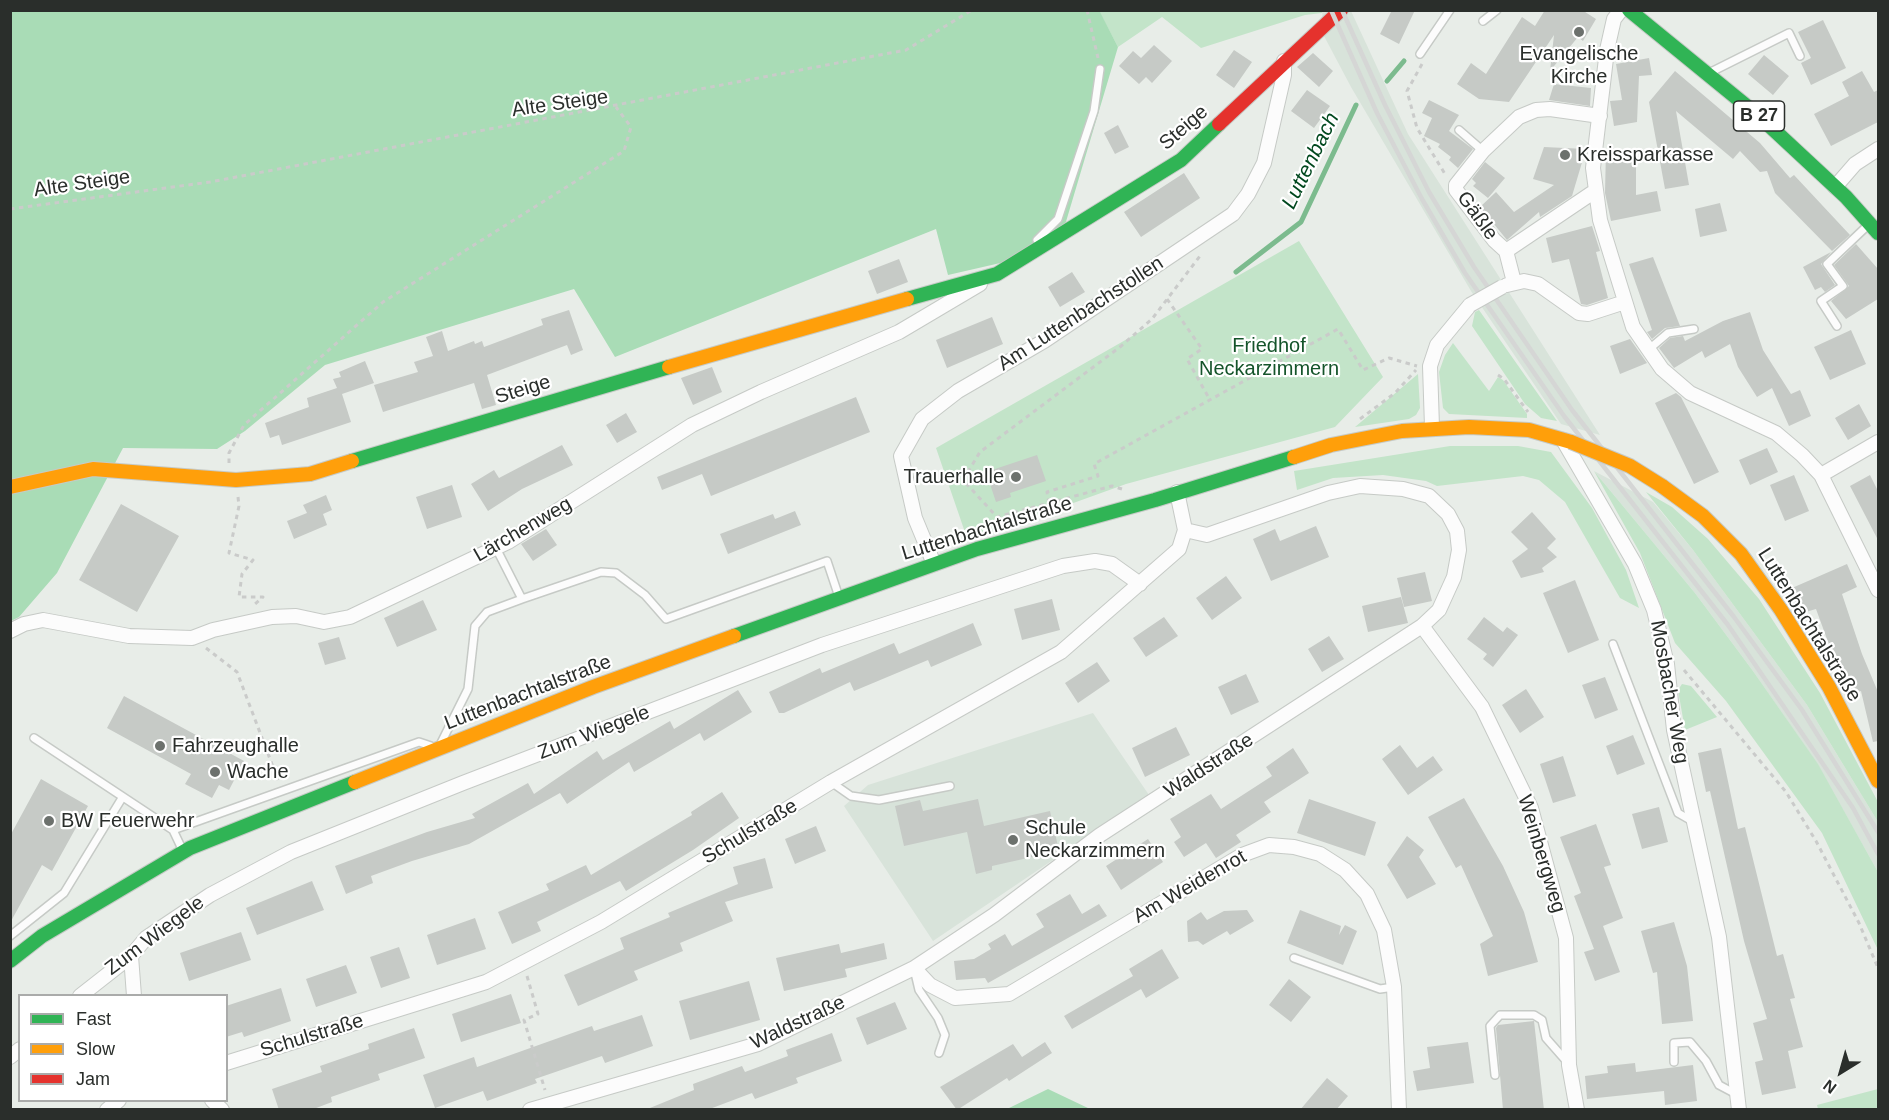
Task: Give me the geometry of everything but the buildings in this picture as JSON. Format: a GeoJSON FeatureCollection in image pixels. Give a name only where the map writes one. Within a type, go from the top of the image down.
{"type":"FeatureCollection","features":[{"type":"Feature","properties":{"kind":"street","name":"Steige"},"geometry":{"type":"LineString","coordinates":[[10,487],[93,469],[233,480],[310,474],[711,355],[998,274],[1181,160],[1341,10]]}},
{"type":"Feature","properties":{"kind":"street"},"geometry":{"type":"LineString","coordinates":[[1621,10],[1614,20],[1607,50],[1593,168],[1600,220],[1633,327],[1662,369],[1690,393],[1776,433],[1821,476],[1878,590]]}},
{"type":"Feature","properties":{"kind":"street","name":"B 27"},"geometry":{"type":"LineString","coordinates":[[1629,10],[1760,117],[1835,187],[1874,228]]}},
{"type":"Feature","properties":{"kind":"street","name":"Am Luttenbachstollen"},"geometry":{"type":"LineString","coordinates":[[934,564],[915,518],[901,456],[922,419],[958,391],[1044,341],[1233,214],[1248,194],[1264,163],[1284,75],[1284,62]]}},
{"type":"Feature","properties":{"kind":"street","name":"Gäßle"},"geometry":{"type":"LineString","coordinates":[[1508,285],[1506,251],[1456,190],[1456,185],[1484,151],[1519,117],[1536,110],[1600,116]]}},
{"type":"Feature","properties":{"kind":"street"},"geometry":{"type":"LineString","coordinates":[[1835,187],[1855,164],[1878,149]]}},
{"type":"Feature","properties":{"kind":"street","name":"Gäßle"},"geometry":{"type":"LineString","coordinates":[[1506,251],[1595,191]]}},
{"type":"Feature","properties":{"kind":"street","name":"Lärchenweg"},"geometry":{"type":"LineString","coordinates":[[10,631],[24,624],[43,620],[129,636],[192,638],[213,630],[272,617],[296,616],[324,621],[350,618],[496,547],[692,425],[761,392],[899,332],[998,274]]}},
{"type":"Feature","properties":{"kind":"street"},"geometry":{"type":"LineString","coordinates":[[1432,428],[1430,366],[1437,345],[1470,305],[1508,285],[1538,284],[1579,313],[1588,314],[1625,302]]}},
{"type":"Feature","properties":{"kind":"street","name":"Luttenbachtalstraße"},"geometry":{"type":"LineString","coordinates":[[10,961],[42,936],[183,852],[593,687],[977,549],[1331,445],[1432,428],[1529,430],[1567,441],[1630,466],[1703,516],[1741,554],[1781,610],[1829,687],[1878,781]]}},
{"type":"Feature","properties":{"kind":"street","name":"Mosbacher Weg"},"geometry":{"type":"LineString","coordinates":[[1567,441],[1635,564],[1654,610],[1667,664],[1674,730],[1692,821],[1719,937],[1739,1110]]}},
{"type":"Feature","properties":{"kind":"street"},"geometry":{"type":"LineString","coordinates":[[1821,476],[1878,442]]}},
{"type":"Feature","properties":{"kind":"street","name":"Waldstraße"},"geometry":{"type":"LineString","coordinates":[[530,1110],[758,1044],[914,968],[994,915],[1100,836],[1422,626],[1439,610],[1454,577],[1459,550],[1457,531],[1448,514],[1429,495],[1403,489],[1360,486],[1328,493],[1207,535],[1185,530]]}},
{"type":"Feature","properties":{"kind":"street"},"geometry":{"type":"LineString","coordinates":[[1177,492],[1185,530]]}},
{"type":"Feature","properties":{"kind":"street","name":"Schulstraße"},"geometry":{"type":"LineString","coordinates":[[228,1062],[486,982],[600,922],[831,783],[1061,652],[1179,549],[1185,530]]}},
{"type":"Feature","properties":{"kind":"street","name":"Zum Wiegele"},"geometry":{"type":"LineString","coordinates":[[83,994],[131,956],[146,938],[210,895],[291,852],[822,645],[1063,566],[1095,561],[1112,564],[1140,584]]}},
{"type":"Feature","properties":{"kind":"street","name":"Weinbergweg"},"geometry":{"type":"LineString","coordinates":[[1422,626],[1482,707],[1531,808],[1566,938],[1569,1065],[1576,1110]]}},
{"type":"Feature","properties":{"kind":"street","name":"Am Weidenrot"},"geometry":{"type":"LineString","coordinates":[[914,968],[930,985],[955,998],[1009,994],[1242,855],[1269,845],[1294,847],[1320,854],[1345,870],[1367,894],[1384,930],[1394,987],[1399,1110]]}},
{"type":"Feature","properties":{"kind":"street"},"geometry":{"type":"LineString","coordinates":[[131,956],[134,994]]}},
{"type":"Feature","properties":{"kind":"lane"},"geometry":{"type":"LineString","coordinates":[[1420,54],[1450,10]]}},
{"type":"Feature","properties":{"kind":"lane"},"geometry":{"type":"LineString","coordinates":[[1484,21],[1497,10]]}},
{"type":"Feature","properties":{"kind":"lane"},"geometry":{"type":"LineString","coordinates":[[1706,74],[1789,33],[1800,56]]}},
{"type":"Feature","properties":{"kind":"lane","name":"Steige"},"geometry":{"type":"LineString","coordinates":[[1034,252],[1033,243],[1058,219],[1094,111],[1100,69]]}},
{"type":"Feature","properties":{"kind":"lane"},"geometry":{"type":"LineString","coordinates":[[1459,130],[1484,151]]}},
{"type":"Feature","properties":{"kind":"lane"},"geometry":{"type":"LineString","coordinates":[[1837,326],[1821,302],[1843,286],[1827,264],[1874,228]]}},
{"type":"Feature","properties":{"kind":"lane"},"geometry":{"type":"LineString","coordinates":[[1648,350],[1668,333],[1694,328]]}},
{"type":"Feature","properties":{"kind":"lane"},"geometry":{"type":"LineString","coordinates":[[496,547],[522,599]]}},
{"type":"Feature","properties":{"kind":"lane"},"geometry":{"type":"LineString","coordinates":[[173,830],[419,742],[438,749],[468,689],[474,626],[487,612],[522,599],[601,572],[616,573],[645,596],[666,619],[827,561],[840,598]]}},
{"type":"Feature","properties":{"kind":"lane","name":"Mosbacher Weg"},"geometry":{"type":"LineString","coordinates":[[1613,644],[1678,813],[1692,821]]}},
{"type":"Feature","properties":{"kind":"lane"},"geometry":{"type":"LineString","coordinates":[[34,738],[173,830],[183,852]]}},
{"type":"Feature","properties":{"kind":"lane"},"geometry":{"type":"LineString","coordinates":[[831,783],[851,796],[879,800],[950,786]]}},
{"type":"Feature","properties":{"kind":"lane"},"geometry":{"type":"LineString","coordinates":[[10,936],[64,893],[122,798]]}},
{"type":"Feature","properties":{"kind":"lane"},"geometry":{"type":"LineString","coordinates":[[1294,958],[1380,989],[1394,987]]}},
{"type":"Feature","properties":{"kind":"lane"},"geometry":{"type":"LineString","coordinates":[[914,968],[919,990],[938,1018],[945,1035],[939,1053]]}},
{"type":"Feature","properties":{"kind":"lane"},"geometry":{"type":"LineString","coordinates":[[1495,1075],[1490,1026],[1500,1015],[1534,1015],[1542,1020],[1546,1038],[1569,1065]]}},
{"type":"Feature","properties":{"kind":"lane"},"geometry":{"type":"LineString","coordinates":[[1674,1062],[1674,1043],[1690,1042],[1706,1061],[1719,1085],[1738,1095]]}},
{"type":"Feature","properties":{"kind":"path"},"geometry":{"type":"LineString","coordinates":[[616,107],[906,50],[972,10]]}},
{"type":"Feature","properties":{"kind":"path"},"geometry":{"type":"LineString","coordinates":[[1087,10],[1100,69]]}},
{"type":"Feature","properties":{"kind":"path"},"geometry":{"type":"LineString","coordinates":[[1420,54],[1422,66],[1407,91],[1418,128],[1449,181],[1456,185]]}},
{"type":"Feature","properties":{"kind":"path","name":"Alte Steige"},"geometry":{"type":"LineString","coordinates":[[10,209],[210,182],[616,107],[631,127],[624,151],[383,302],[244,426],[229,453],[233,480]]}},
{"type":"Feature","properties":{"kind":"path"},"geometry":{"type":"LineString","coordinates":[[1122,489],[1112,486],[996,517],[963,480],[980,452],[1120,347],[1152,319],[1204,252]]}},
{"type":"Feature","properties":{"kind":"path"},"geometry":{"type":"LineString","coordinates":[[1167,299],[1202,349],[1187,359],[1210,400]]}},
{"type":"Feature","properties":{"kind":"path"},"geometry":{"type":"LineString","coordinates":[[1049,503],[1047,492],[1098,476],[1094,464],[1338,329],[1363,370],[1389,358],[1418,367],[1395,393],[1352,426],[1354,441]]}},
{"type":"Feature","properties":{"kind":"path"},"geometry":{"type":"LineString","coordinates":[[1498,375],[1504,379],[1532,416],[1529,430]]}},
{"type":"Feature","properties":{"kind":"path"},"geometry":{"type":"LineString","coordinates":[[233,480],[239,506],[229,553],[253,560],[242,574],[239,597],[263,597],[251,607],[258,609]]}},
{"type":"Feature","properties":{"kind":"path"},"geometry":{"type":"LineString","coordinates":[[192,638],[237,672],[282,791]]}},
{"type":"Feature","properties":{"kind":"path"},"geometry":{"type":"LineString","coordinates":[[1667,664],[1684,670],[1786,792],[1816,841],[1859,923],[1878,968]]}},
{"type":"Feature","properties":{"kind":"path"},"geometry":{"type":"LineString","coordinates":[[523,963],[538,1014],[524,1020],[550,1106]]}},
{"type":"Feature","properties":{"kind":"shaded area"},"geometry":{"type":"Polygon","coordinates":[[[1322,11],[1351,11],[1408,134],[1600,435],[1561,424],[1471,291],[1351,87],[1324,36],[1322,11]]]}},
{"type":"Feature","properties":{"kind":"shaded area"},"geometry":{"type":"Polygon","coordinates":[[[1594,471],[1653,502],[1693,550],[1807,705],[1878,822],[1878,872],[1818,765],[1753,671],[1695,593],[1594,471]]]}},
{"type":"Feature","properties":{"kind":"shaded area"},"geometry":{"type":"Polygon","coordinates":[[[1093,713],[1149,795],[933,941],[844,806],[868,785],[1093,713]]]}},
{"type":"Feature","properties":{"kind":"green space"},"geometry":{"type":"Polygon","coordinates":[[[1099,10],[1118,47],[1065,225],[1009,261],[948,275],[936,229],[615,357],[574,289],[325,365],[245,431],[217,449],[123,448],[57,573],[19,617],[11,621],[10,11],[1099,10]]]}},
{"type":"Feature","properties":{"kind":"green space"},"geometry":{"type":"Polygon","coordinates":[[[1322,10],[1322,13],[1305,15],[1201,48],[1162,17],[1118,47],[1099,11],[1322,10]]]}},
{"type":"Feature","properties":{"kind":"green space","name":"Friedhof Neckarzimmern"},"geometry":{"type":"Polygon","coordinates":[[[1299,241],[1383,377],[1335,427],[1126,484],[968,541],[936,448],[1299,241]]]}},
{"type":"Feature","properties":{"kind":"green space"},"geometry":{"type":"Polygon","coordinates":[[[1479,310],[1557,421],[1541,418],[1525,404],[1472,326],[1475,312],[1479,310]]]}},
{"type":"Feature","properties":{"kind":"green space"},"geometry":{"type":"Polygon","coordinates":[[[1453,343],[1489,391],[1498,377],[1503,380],[1527,414],[1527,418],[1449,414],[1443,408],[1439,372],[1445,355],[1453,343]]]}},
{"type":"Feature","properties":{"kind":"green space"},"geometry":{"type":"Polygon","coordinates":[[[1418,374],[1420,408],[1416,415],[1409,419],[1355,427],[1418,374]]]}},
{"type":"Feature","properties":{"kind":"green space"},"geometry":{"type":"Polygon","coordinates":[[[1450,446],[1518,446],[1551,452],[1592,508],[1626,570],[1639,608],[1620,598],[1565,502],[1539,480],[1523,476],[1437,486],[1426,481],[1383,475],[1333,478],[1297,490],[1294,471],[1450,446]]]}},
{"type":"Feature","properties":{"kind":"green space"},"geometry":{"type":"Polygon","coordinates":[[[1594,471],[1695,593],[1818,764],[1878,872],[1878,950],[1822,833],[1726,701],[1675,643],[1640,553],[1594,471]]]}},
{"type":"Feature","properties":{"kind":"green space"},"geometry":{"type":"Polygon","coordinates":[[[1646,492],[1672,507],[1708,539],[1759,599],[1820,693],[1878,802],[1878,822],[1807,705],[1693,550],[1646,492]]]}},
{"type":"Feature","properties":{"kind":"green space"},"geometry":{"type":"Polygon","coordinates":[[[1682,684],[1691,686],[1717,717],[1685,730],[1678,690],[1682,684]]]}},
{"type":"Feature","properties":{"kind":"green space"},"geometry":{"type":"Polygon","coordinates":[[[1048,1089],[1090,1109],[1007,1109],[1048,1089]]]}},
{"type":"Feature","properties":{"kind":"green space"},"geometry":{"type":"Polygon","coordinates":[[[1878,1089],[1878,1109],[1818,1109],[1817,1105],[1878,1089]]]}},
{"type":"Feature","properties":{"kind":"waterway","name":"Luttenbach"},"geometry":{"type":"LineString","coordinates":[[1387,81],[1404,61]]}},
{"type":"Feature","properties":{"kind":"waterway","name":"Luttenbach"},"geometry":{"type":"LineString","coordinates":[[1236,272],[1301,222],[1356,105]]}},
{"type":"Feature","properties":{"kind":"railway"},"geometry":{"type":"LineString","coordinates":[[1331,10],[1377,113],[1422,199],[1465,273],[1564,416],[1728,625],[1853,808],[1878,854]]}},
{"type":"Feature","properties":{"kind":"railway"},"geometry":{"type":"LineString","coordinates":[[1342,10],[1385,105],[1429,192],[1474,267],[1572,410],[1734,617],[1802,710],[1878,832]]}},
{"type":"Feature","properties":{"kind":"traffic: fast"},"geometry":{"type":"LineString","coordinates":[[1629,10],[1760,117],[1846,197],[1878,233]]}},
{"type":"Feature","properties":{"kind":"traffic: fast"},"geometry":{"type":"LineString","coordinates":[[907,299],[997,274],[1181,160],[1219,124]]}},
{"type":"Feature","properties":{"kind":"traffic: fast"},"geometry":{"type":"LineString","coordinates":[[352,461],[669,367]]}},
{"type":"Feature","properties":{"kind":"traffic: fast"},"geometry":{"type":"LineString","coordinates":[[734,636],[977,549],[1155,500],[1294,457]]}},
{"type":"Feature","properties":{"kind":"traffic: fast"},"geometry":{"type":"LineString","coordinates":[[10,961],[42,936],[190,848],[355,782]]}},
{"type":"Feature","properties":{"kind":"traffic: slow"},"geometry":{"type":"LineString","coordinates":[[669,367],[907,299]]}},
{"type":"Feature","properties":{"kind":"traffic: slow"},"geometry":{"type":"LineString","coordinates":[[1294,457],[1331,445],[1402,431],[1469,427],[1529,430],[1571,442]]}},
{"type":"Feature","properties":{"kind":"traffic: slow"},"geometry":{"type":"LineString","coordinates":[[1571,442],[1630,466],[1662,486]]}},
{"type":"Feature","properties":{"kind":"traffic: slow"},"geometry":{"type":"LineString","coordinates":[[10,487],[93,469],[236,480],[310,474],[352,461]]}},
{"type":"Feature","properties":{"kind":"traffic: slow"},"geometry":{"type":"LineString","coordinates":[[1662,486],[1703,516],[1741,554],[1781,610],[1829,687],[1878,781]]}},
{"type":"Feature","properties":{"kind":"traffic: slow"},"geometry":{"type":"LineString","coordinates":[[355,782],[593,687],[734,636]]}},
{"type":"Feature","properties":{"kind":"traffic: jam"},"geometry":{"type":"LineString","coordinates":[[1219,124],[1341,10]]}},
{"type":"Feature","properties":{"kind":"place","name":"Evangelische Kirche"},"geometry":{"type":"Point","coordinates":[1579,32]}},
{"type":"Feature","properties":{"kind":"place","name":"Kreissparkasse"},"geometry":{"type":"Point","coordinates":[1565,155]}},
{"type":"Feature","properties":{"kind":"place","name":"Trauerhalle"},"geometry":{"type":"Point","coordinates":[1016,477]}},
{"type":"Feature","properties":{"kind":"place","name":"Fahrzeughalle"},"geometry":{"type":"Point","coordinates":[160,746]}},
{"type":"Feature","properties":{"kind":"place","name":"Wache"},"geometry":{"type":"Point","coordinates":[215,772]}},
{"type":"Feature","properties":{"kind":"place","name":"BW Feuerwehr"},"geometry":{"type":"Point","coordinates":[49,821]}},
{"type":"Feature","properties":{"kind":"place","name":"Schule Neckarzimmern"},"geometry":{"type":"Point","coordinates":[1013,840]}}]}
